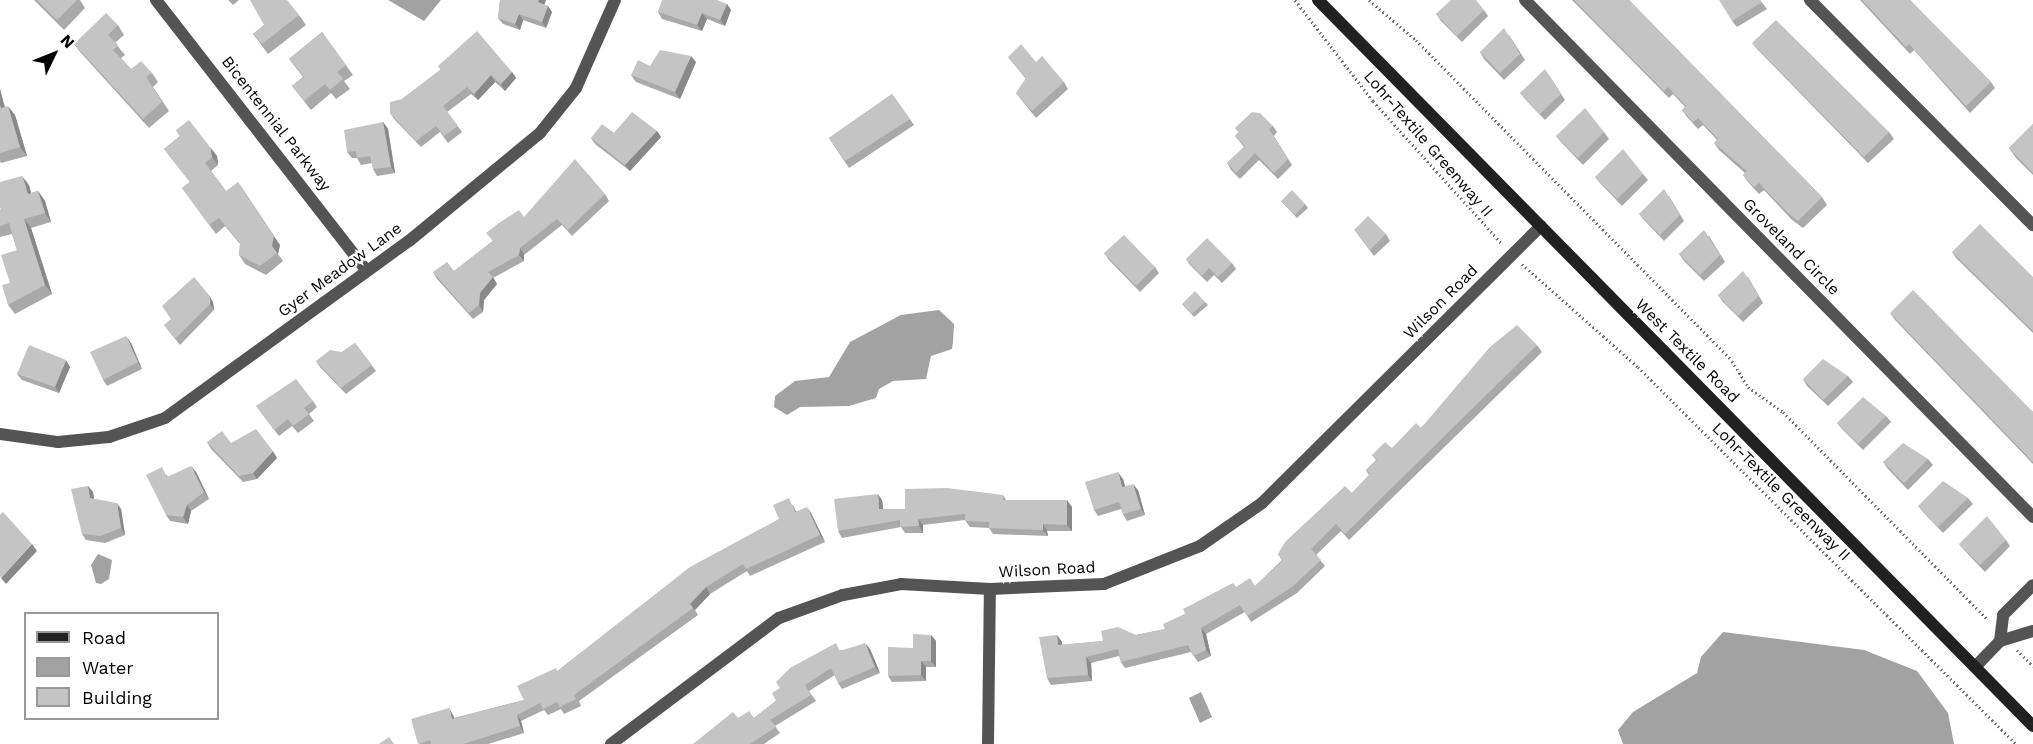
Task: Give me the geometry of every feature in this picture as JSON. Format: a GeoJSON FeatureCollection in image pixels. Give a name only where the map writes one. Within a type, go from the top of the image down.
{"type":"FeatureCollection","features":[{"type":"Feature","properties":{"kind":"main road","name":"West Textile Road"},"geometry":{"type":"LineString","coordinates":[[1318,0],[2033,726]]}},
{"type":"Feature","properties":{"kind":"street","name":"Bicentennial Parkway"},"geometry":{"type":"LineString","coordinates":[[156,0],[367,271]]}},
{"type":"Feature","properties":{"kind":"street","name":"Gyer Meadow Lane"},"geometry":{"type":"LineString","coordinates":[[0,434],[58,442],[109,436],[165,417],[367,271],[506,165],[557,116],[576,88],[615,0]]}},
{"type":"Feature","properties":{"kind":"street","name":"Groveland Circle"},"geometry":{"type":"LineString","coordinates":[[1525,0],[2033,517]]}},
{"type":"Feature","properties":{"kind":"street"},"geometry":{"type":"LineString","coordinates":[[1810,0],[2033,225]]}},
{"type":"Feature","properties":{"kind":"street","name":"Wilson Road"},"geometry":{"type":"LineString","coordinates":[[611,744],[779,618],[843,595],[902,584],[990,589],[1104,584],[1200,546],[1270,495],[1541,226]]}},
{"type":"Feature","properties":{"kind":"street"},"geometry":{"type":"LineString","coordinates":[[2003,638],[2003,615],[2033,585]]}},
{"type":"Feature","properties":{"kind":"street"},"geometry":{"type":"LineString","coordinates":[[988,744],[990,589]]}},
{"type":"Feature","properties":{"kind":"street"},"geometry":{"type":"LineString","coordinates":[[1975,666],[2003,638],[2033,631]]}},
{"type":"Feature","properties":{"kind":"path","name":"Lohr-Textile Greenway II"},"geometry":{"type":"LineString","coordinates":[[1295,0],[1373,101],[1502,244]]}},
{"type":"Feature","properties":{"kind":"path"},"geometry":{"type":"LineString","coordinates":[[1369,0],[1416,40],[1732,361],[1748,387],[1783,412],[2033,666]]}},
{"type":"Feature","properties":{"kind":"path","name":"Lohr-Textile Greenway II"},"geometry":{"type":"LineString","coordinates":[[1522,264],[1638,367],[2016,744]]}},
{"type":"Feature","properties":{"kind":"water"},"geometry":{"type":"Polygon","coordinates":[[[388,0],[441,0],[424,21],[388,0]]]}},
{"type":"Feature","properties":{"kind":"water"},"geometry":{"type":"Polygon","coordinates":[[[939,310],[954,324],[952,349],[931,356],[926,379],[893,381],[879,389],[876,398],[849,406],[800,407],[787,415],[774,407],[775,396],[795,381],[829,377],[850,342],[901,315],[939,310]]]}},
{"type":"Feature","properties":{"kind":"water"},"geometry":{"type":"Polygon","coordinates":[[[98,554],[112,560],[109,579],[101,584],[96,583],[91,565],[98,554]]]}},
{"type":"Feature","properties":{"kind":"water"},"geometry":{"type":"Polygon","coordinates":[[[1723,632],[1864,650],[1917,671],[1948,713],[1954,744],[1623,744],[1618,730],[1633,712],[1697,673],[1701,657],[1723,632]]]}},
{"type":"Feature","properties":{"kind":"water"},"geometry":{"type":"Polygon","coordinates":[[[1201,692],[1212,717],[1200,723],[1189,698],[1201,692]]]}},
{"type":"Feature","properties":{"kind":"building"},"geometry":{"type":"Polygon","coordinates":[[[37,0],[77,0],[57,20],[37,0]]]}},
{"type":"Feature","properties":{"kind":"building"},"geometry":{"type":"Polygon","coordinates":[[[250,0],[287,0],[299,15],[262,44],[253,34],[264,25],[250,0]]]}},
{"type":"Feature","properties":{"kind":"building"},"geometry":{"type":"Polygon","coordinates":[[[500,0],[539,0],[538,2],[548,6],[542,22],[519,14],[515,24],[498,18],[500,0]]]}},
{"type":"Feature","properties":{"kind":"building"},"geometry":{"type":"Polygon","coordinates":[[[662,0],[717,0],[727,4],[720,20],[702,13],[697,25],[658,12],[662,0]]]}},
{"type":"Feature","properties":{"kind":"building"},"geometry":{"type":"Polygon","coordinates":[[[1451,0],[1476,0],[1484,10],[1457,36],[1436,14],[1451,0]]]}},
{"type":"Feature","properties":{"kind":"building"},"geometry":{"type":"Polygon","coordinates":[[[1574,0],[1629,0],[1822,197],[1798,221],[1759,183],[1754,187],[1743,175],[1747,171],[1714,143],[1718,139],[1698,118],[1693,122],[1682,110],[1686,106],[1668,87],[1664,91],[1574,0]]]}},
{"type":"Feature","properties":{"kind":"building"},"geometry":{"type":"Polygon","coordinates":[[[1719,0],[1760,0],[1762,2],[1732,21],[1719,0]]]}},
{"type":"Feature","properties":{"kind":"building"},"geometry":{"type":"Polygon","coordinates":[[[1862,0],[1910,0],[1991,82],[1966,106],[1909,44],[1906,47],[1862,0]]]}},
{"type":"Feature","properties":{"kind":"building"},"geometry":{"type":"Polygon","coordinates":[[[106,13],[118,25],[108,35],[118,45],[113,50],[131,69],[141,61],[152,73],[146,77],[162,102],[143,119],[74,44],[106,13]]]}},
{"type":"Feature","properties":{"kind":"building"},"geometry":{"type":"Polygon","coordinates":[[[1776,20],[1889,132],[1864,157],[1752,43],[1776,20]]]}},
{"type":"Feature","properties":{"kind":"building"},"geometry":{"type":"Polygon","coordinates":[[[1504,28],[1520,54],[1500,73],[1480,52],[1504,28]]]}},
{"type":"Feature","properties":{"kind":"building"},"geometry":{"type":"Polygon","coordinates":[[[477,31],[512,72],[501,84],[491,75],[474,94],[467,87],[443,106],[458,126],[444,136],[436,126],[416,141],[390,113],[390,102],[402,99],[441,69],[438,66],[477,31]]]}},
{"type":"Feature","properties":{"kind":"building"},"geometry":{"type":"Polygon","coordinates":[[[322,32],[346,65],[337,72],[343,79],[330,90],[325,84],[304,101],[292,86],[304,77],[289,59],[322,32]]]}},
{"type":"Feature","properties":{"kind":"building"},"geometry":{"type":"Polygon","coordinates":[[[1021,44],[1036,62],[1042,56],[1064,82],[1032,111],[1016,93],[1026,78],[1008,57],[1021,44]]]}},
{"type":"Feature","properties":{"kind":"building"},"geometry":{"type":"Polygon","coordinates":[[[660,50],[691,56],[675,92],[631,75],[638,60],[650,66],[660,50]]]}},
{"type":"Feature","properties":{"kind":"building"},"geometry":{"type":"Polygon","coordinates":[[[1545,69],[1561,94],[1540,114],[1520,93],[1545,69]]]}},
{"type":"Feature","properties":{"kind":"building"},"geometry":{"type":"Polygon","coordinates":[[[892,94],[910,119],[845,161],[829,138],[892,94]]]}},
{"type":"Feature","properties":{"kind":"building"},"geometry":{"type":"Polygon","coordinates":[[[0,105],[1,108],[8,106],[20,147],[0,153],[0,105]]]}},
{"type":"Feature","properties":{"kind":"building"},"geometry":{"type":"Polygon","coordinates":[[[1585,108],[1604,132],[1578,158],[1556,136],[1585,108]]]}},
{"type":"Feature","properties":{"kind":"building"},"geometry":{"type":"Polygon","coordinates":[[[632,112],[657,131],[625,165],[591,138],[602,124],[614,133],[632,112]]]}},
{"type":"Feature","properties":{"kind":"building"},"geometry":{"type":"Polygon","coordinates":[[[1252,112],[1260,113],[1273,126],[1269,129],[1288,159],[1274,173],[1255,153],[1236,173],[1227,163],[1245,146],[1235,136],[1239,131],[1235,128],[1252,112]]]}},
{"type":"Feature","properties":{"kind":"building"},"geometry":{"type":"Polygon","coordinates":[[[189,120],[210,147],[212,157],[205,163],[226,191],[238,182],[274,236],[272,246],[277,253],[260,266],[239,255],[240,243],[219,218],[209,225],[182,188],[190,182],[164,149],[180,136],[176,130],[189,120]]]}},
{"type":"Feature","properties":{"kind":"building"},"geometry":{"type":"Polygon","coordinates":[[[383,122],[391,167],[373,169],[370,156],[357,158],[356,151],[347,152],[344,130],[383,122]]]}},
{"type":"Feature","properties":{"kind":"building"},"geometry":{"type":"Polygon","coordinates":[[[2033,124],[2033,173],[2009,148],[2033,124]]]}},
{"type":"Feature","properties":{"kind":"building"},"geometry":{"type":"Polygon","coordinates":[[[1623,149],[1643,174],[1617,199],[1595,177],[1623,149]]]}},
{"type":"Feature","properties":{"kind":"building"},"geometry":{"type":"Polygon","coordinates":[[[575,159],[605,194],[568,230],[557,219],[520,248],[519,255],[488,272],[493,277],[480,293],[479,305],[469,313],[433,272],[447,262],[454,271],[493,241],[486,233],[519,210],[524,217],[575,159]]]}},
{"type":"Feature","properties":{"kind":"building"},"geometry":{"type":"Polygon","coordinates":[[[22,176],[28,194],[38,191],[45,213],[24,219],[45,285],[8,305],[2,285],[10,283],[1,255],[17,250],[9,223],[0,226],[0,182],[22,176]]]}},
{"type":"Feature","properties":{"kind":"building"},"geometry":{"type":"Polygon","coordinates":[[[1664,189],[1680,215],[1660,235],[1639,214],[1664,189]]]}},
{"type":"Feature","properties":{"kind":"building"},"geometry":{"type":"Polygon","coordinates":[[[1292,190],[1305,204],[1295,215],[1281,201],[1292,190]]]}},
{"type":"Feature","properties":{"kind":"building"},"geometry":{"type":"Polygon","coordinates":[[[1368,216],[1386,234],[1370,250],[1354,230],[1368,216]]]}},
{"type":"Feature","properties":{"kind":"building"},"geometry":{"type":"Polygon","coordinates":[[[1980,224],[2033,277],[2033,331],[1952,252],[1980,224]]]}},
{"type":"Feature","properties":{"kind":"building"},"geometry":{"type":"Polygon","coordinates":[[[1704,230],[1720,255],[1700,275],[1679,254],[1704,230]]]}},
{"type":"Feature","properties":{"kind":"building"},"geometry":{"type":"Polygon","coordinates":[[[1124,235],[1155,267],[1136,286],[1104,253],[1124,235]]]}},
{"type":"Feature","properties":{"kind":"building"},"geometry":{"type":"Polygon","coordinates":[[[1207,238],[1232,263],[1218,277],[1209,268],[1202,276],[1186,259],[1207,238]]]}},
{"type":"Feature","properties":{"kind":"building"},"geometry":{"type":"Polygon","coordinates":[[[1743,271],[1759,296],[1738,316],[1718,295],[1743,271]]]}},
{"type":"Feature","properties":{"kind":"building"},"geometry":{"type":"Polygon","coordinates":[[[194,277],[209,295],[210,304],[175,339],[164,325],[171,319],[162,306],[194,277]]]}},
{"type":"Feature","properties":{"kind":"building"},"geometry":{"type":"Polygon","coordinates":[[[1913,290],[2033,412],[2033,462],[1890,313],[1913,290]]]}},
{"type":"Feature","properties":{"kind":"building"},"geometry":{"type":"Polygon","coordinates":[[[1195,291],[1205,302],[1192,314],[1182,304],[1195,291]]]}},
{"type":"Feature","properties":{"kind":"building"},"geometry":{"type":"Polygon","coordinates":[[[1517,325],[1537,345],[1345,534],[1336,524],[1311,549],[1321,560],[1292,587],[1247,616],[1240,605],[1201,628],[1206,650],[1193,656],[1188,645],[1121,662],[1118,649],[1086,657],[1088,675],[1047,678],[1039,637],[1057,635],[1058,645],[1103,641],[1101,631],[1118,627],[1136,635],[1165,629],[1163,624],[1185,614],[1183,609],[1233,583],[1236,587],[1250,578],[1255,586],[1283,560],[1278,554],[1285,542],[1345,486],[1352,493],[1370,474],[1366,470],[1377,460],[1372,455],[1385,442],[1392,448],[1416,423],[1421,428],[1490,347],[1517,325]]]}},
{"type":"Feature","properties":{"kind":"building"},"geometry":{"type":"Polygon","coordinates":[[[126,336],[138,362],[103,380],[90,352],[126,336]]]}},
{"type":"Feature","properties":{"kind":"building"},"geometry":{"type":"Polygon","coordinates":[[[355,343],[372,365],[341,388],[316,361],[330,350],[342,352],[355,343]]]}},
{"type":"Feature","properties":{"kind":"building"},"geometry":{"type":"Polygon","coordinates":[[[29,345],[66,360],[55,387],[17,374],[29,345]]]}},
{"type":"Feature","properties":{"kind":"building"},"geometry":{"type":"Polygon","coordinates":[[[1823,359],[1848,376],[1823,400],[1803,379],[1823,359]]]}},
{"type":"Feature","properties":{"kind":"building"},"geometry":{"type":"Polygon","coordinates":[[[296,379],[313,401],[304,408],[309,414],[293,426],[288,419],[274,430],[256,406],[296,379]]]}},
{"type":"Feature","properties":{"kind":"building"},"geometry":{"type":"Polygon","coordinates":[[[1863,397],[1886,416],[1858,444],[1837,423],[1863,397]]]}},
{"type":"Feature","properties":{"kind":"building"},"geometry":{"type":"Polygon","coordinates":[[[256,429],[273,451],[253,473],[239,476],[207,442],[222,431],[231,443],[256,429]]]}},
{"type":"Feature","properties":{"kind":"building"},"geometry":{"type":"Polygon","coordinates":[[[1903,443],[1928,459],[1904,483],[1883,462],[1903,443]]]}},
{"type":"Feature","properties":{"kind":"building"},"geometry":{"type":"Polygon","coordinates":[[[191,466],[204,492],[187,505],[183,517],[166,515],[146,475],[162,467],[167,477],[191,466]]]}},
{"type":"Feature","properties":{"kind":"building"},"geometry":{"type":"Polygon","coordinates":[[[1118,472],[1122,487],[1133,484],[1141,509],[1123,514],[1119,502],[1094,510],[1085,482],[1118,472]]]}},
{"type":"Feature","properties":{"kind":"building"},"geometry":{"type":"Polygon","coordinates":[[[1943,481],[1968,498],[1938,527],[1918,506],[1943,481]]]}},
{"type":"Feature","properties":{"kind":"building"},"geometry":{"type":"Polygon","coordinates":[[[88,486],[90,498],[117,503],[121,528],[100,536],[82,534],[71,489],[88,486]]]}},
{"type":"Feature","properties":{"kind":"building"},"geometry":{"type":"Polygon","coordinates":[[[947,488],[1003,495],[1003,500],[1067,500],[1067,525],[1043,524],[1043,530],[989,528],[989,522],[965,521],[965,514],[918,519],[919,526],[900,527],[900,520],[838,531],[834,499],[878,494],[879,509],[905,509],[905,489],[947,488]]]}},
{"type":"Feature","properties":{"kind":"building"},"geometry":{"type":"Polygon","coordinates":[[[789,498],[795,512],[807,507],[820,535],[746,569],[743,564],[706,587],[690,604],[693,608],[574,695],[576,699],[560,707],[557,702],[543,709],[540,703],[517,715],[520,726],[463,744],[431,744],[430,740],[418,744],[411,719],[449,708],[452,719],[524,700],[517,686],[556,668],[557,671],[690,567],[779,519],[773,505],[789,498]]]}},
{"type":"Feature","properties":{"kind":"building"},"geometry":{"type":"Polygon","coordinates":[[[3,512],[32,544],[1,578],[0,515],[3,512]]]}},
{"type":"Feature","properties":{"kind":"building"},"geometry":{"type":"Polygon","coordinates":[[[1987,516],[2006,540],[1980,565],[1959,544],[1987,516]]]}},
{"type":"Feature","properties":{"kind":"building"},"geometry":{"type":"Polygon","coordinates":[[[913,634],[931,635],[931,661],[921,661],[921,675],[888,676],[888,647],[913,648],[913,634]]]}},
{"type":"Feature","properties":{"kind":"building"},"geometry":{"type":"Polygon","coordinates":[[[836,643],[840,651],[865,643],[875,667],[838,683],[831,668],[805,685],[811,695],[770,720],[776,727],[750,744],[693,744],[733,712],[738,718],[749,711],[754,718],[776,701],[772,693],[780,688],[776,682],[790,668],[836,643]]]}},
{"type":"Feature","properties":{"kind":"building"},"geometry":{"type":"Polygon","coordinates":[[[389,737],[394,744],[379,744],[389,737]]]}}]}
